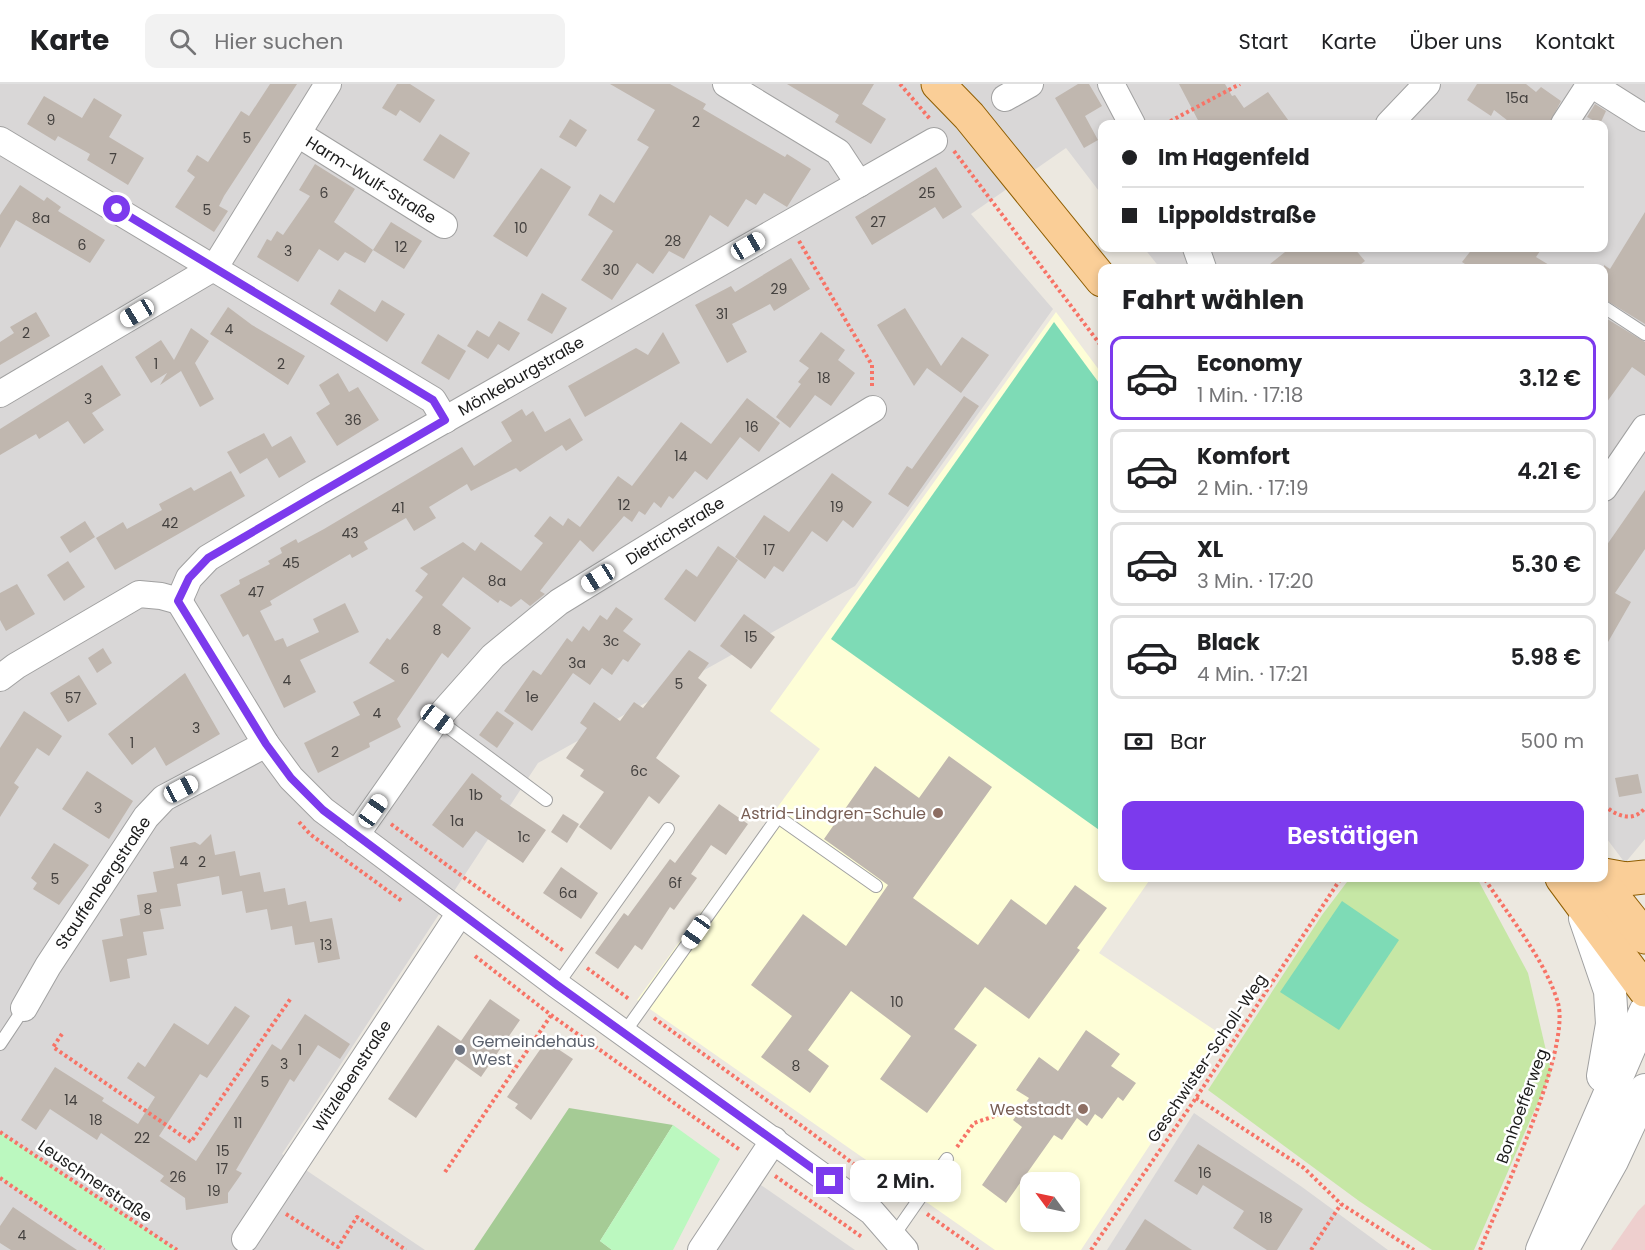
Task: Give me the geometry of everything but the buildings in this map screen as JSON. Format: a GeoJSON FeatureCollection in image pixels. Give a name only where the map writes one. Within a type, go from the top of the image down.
{"type":"FeatureCollection","features":[{"type":"Feature","properties":{"kind":"main road"},"geometry":{"type":"LineString","coordinates":[[938,84],[969,116],[1098,275]]}},
{"type":"Feature","properties":{"kind":"main road"},"geometry":{"type":"LineString","coordinates":[[1608,876],[1626,879],[1645,877]]}},
{"type":"Feature","properties":{"kind":"main road"},"geometry":{"type":"LineString","coordinates":[[1580,886],[1645,937]]}},
{"type":"Feature","properties":{"kind":"main road"},"geometry":{"type":"LineString","coordinates":[[1580,886],[1645,990]]}},
{"type":"Feature","properties":{"kind":"street","name":"Harm-Wulf-Straße"},"geometry":{"type":"LineString","coordinates":[[215,267],[328,84]]}},
{"type":"Feature","properties":{"kind":"street"},"geometry":{"type":"LineString","coordinates":[[726,84],[838,152],[859,184]]}},
{"type":"Feature","properties":{"kind":"street"},"geometry":{"type":"LineString","coordinates":[[1005,98],[1030,84]]}},
{"type":"Feature","properties":{"kind":"street"},"geometry":{"type":"LineString","coordinates":[[1110,84],[1130,120]]}},
{"type":"Feature","properties":{"kind":"street"},"geometry":{"type":"LineString","coordinates":[[1393,120],[1427,84]]}},
{"type":"Feature","properties":{"kind":"street"},"geometry":{"type":"LineString","coordinates":[[1567,120],[1591,84],[1645,118]]}},
{"type":"Feature","properties":{"kind":"street","name":"Harm-Wulf-Straße"},"geometry":{"type":"LineString","coordinates":[[298,134],[444,225]]}},
{"type":"Feature","properties":{"kind":"street","name":"Mönkeburgstraße"},"geometry":{"type":"LineString","coordinates":[[178,601],[189,578],[208,558],[788,222],[940,138]]}},
{"type":"Feature","properties":{"kind":"street"},"geometry":{"type":"LineString","coordinates":[[0,140],[433,400],[445,420]]}},
{"type":"Feature","properties":{"kind":"street"},"geometry":{"type":"LineString","coordinates":[[0,394],[215,267]]}},
{"type":"Feature","properties":{"kind":"street","name":"Dietrichstraße"},"geometry":{"type":"LineString","coordinates":[[356,835],[437,719],[493,656],[559,602],[873,409]]}},
{"type":"Feature","properties":{"kind":"street"},"geometry":{"type":"LineString","coordinates":[[1608,482],[1645,428]]}},
{"type":"Feature","properties":{"kind":"street"},"geometry":{"type":"LineString","coordinates":[[0,678],[16,666],[139,594],[161,596],[178,601],[266,744],[291,778],[323,810],[562,988],[902,1235]]}},
{"type":"Feature","properties":{"kind":"street","name":"Stauffenbergstraße"},"geometry":{"type":"LineString","coordinates":[[24,1008],[48,966],[146,817],[164,798],[266,744]]}},
{"type":"Feature","properties":{"kind":"street"},"geometry":{"type":"LineString","coordinates":[[1580,886],[1610,991],[1612,1024],[1595,1122]]}},
{"type":"Feature","properties":{"kind":"street","name":"Witzlebenstraße"},"geometry":{"type":"LineString","coordinates":[[245,1239],[460,913]]}},
{"type":"Feature","properties":{"kind":"street"},"geometry":{"type":"LineString","coordinates":[[1542,1250],[1595,1122],[1645,1012]]}},
{"type":"Feature","properties":{"kind":"street"},"geometry":{"type":"LineString","coordinates":[[1562,1250],[1612,1161],[1645,1090]]}},
{"type":"Feature","properties":{"kind":"street"},"geometry":{"type":"LineString","coordinates":[[1612,1161],[1645,1133]]}},
{"type":"Feature","properties":{"kind":"street"},"geometry":{"type":"LineString","coordinates":[[701,1250],[774,1140]]}},
{"type":"Feature","properties":{"kind":"lane"},"geometry":{"type":"LineString","coordinates":[[1608,310],[1645,334]]}},
{"type":"Feature","properties":{"kind":"lane"},"geometry":{"type":"LineString","coordinates":[[437,719],[546,800]]}},
{"type":"Feature","properties":{"kind":"lane"},"geometry":{"type":"LineString","coordinates":[[624,1033],[778,817],[876,886]]}},
{"type":"Feature","properties":{"kind":"lane"},"geometry":{"type":"LineString","coordinates":[[562,988],[575,959],[668,828]]}},
{"type":"Feature","properties":{"kind":"lane"},"geometry":{"type":"LineString","coordinates":[[0,1044],[24,1008]]}},
{"type":"Feature","properties":{"kind":"lane"},"geometry":{"type":"LineString","coordinates":[[902,1235],[947,1159]]}},
{"type":"Feature","properties":{"kind":"path"},"geometry":{"type":"LineString","coordinates":[[900,84],[1098,342]]}},
{"type":"Feature","properties":{"kind":"path"},"geometry":{"type":"LineString","coordinates":[[1172,120],[1240,84]]}},
{"type":"Feature","properties":{"kind":"path"},"geometry":{"type":"LineString","coordinates":[[788,222],[872,365],[873,409]]}},
{"type":"Feature","properties":{"kind":"path"},"geometry":{"type":"LineString","coordinates":[[1608,809],[1612,813],[1628,818],[1641,813],[1645,808]]}},
{"type":"Feature","properties":{"kind":"path"},"geometry":{"type":"LineString","coordinates":[[373,811],[880,1183],[902,1235]]}},
{"type":"Feature","properties":{"kind":"path","name":"Geschwister-Scholl-Weg"},"geometry":{"type":"LineString","coordinates":[[1091,1250],[1196,1098],[1338,882]]}},
{"type":"Feature","properties":{"kind":"path","name":"Bonhoefferweg"},"geometry":{"type":"LineString","coordinates":[[1480,1250],[1529,1130],[1556,1055],[1559,1005],[1536,956],[1487,882]]}},
{"type":"Feature","properties":{"kind":"path"},"geometry":{"type":"LineString","coordinates":[[445,1172],[562,988]]}},
{"type":"Feature","properties":{"kind":"path"},"geometry":{"type":"LineString","coordinates":[[62,1034],[53,1047],[191,1142],[291,998]]}},
{"type":"Feature","properties":{"kind":"path"},"geometry":{"type":"LineString","coordinates":[[1196,1098],[1304,1168],[1341,1204],[1414,1250]]}},
{"type":"Feature","properties":{"kind":"path"},"geometry":{"type":"LineString","coordinates":[[947,1159],[974,1123],[1016,1109]]}},
{"type":"Feature","properties":{"kind":"path","name":"Leuschnerstraße"},"geometry":{"type":"LineString","coordinates":[[0,1132],[177,1250]]}},
{"type":"Feature","properties":{"kind":"path"},"geometry":{"type":"LineString","coordinates":[[0,1178],[104,1250]]}},
{"type":"Feature","properties":{"kind":"path"},"geometry":{"type":"LineString","coordinates":[[269,1203],[338,1246],[357,1217],[406,1250]]}},
{"type":"Feature","properties":{"kind":"path"},"geometry":{"type":"LineString","coordinates":[[1311,1250],[1341,1204]]}},
{"type":"Feature","properties":{"kind":"shaded area"},"geometry":{"type":"Polygon","coordinates":[[[0,84],[1645,84],[1645,839],[1625,863],[1608,840],[1608,264],[1157,264],[1147,252],[1608,252],[1608,120],[1098,120],[1098,190],[1066,148],[971,214],[1053,309],[855,586],[538,763],[282,1154],[425,1250],[0,1250],[0,84]]]}},
{"type":"Feature","properties":{"kind":"shaded area","name":"Astrid-Lindgren-Schule"},"geometry":{"type":"Polygon","coordinates":[[[1056,312],[1098,369],[1098,882],[1148,882],[1099,953],[1222,1035],[1081,1250],[995,1250],[637,1000],[820,749],[770,711],[1056,312]]]}},
{"type":"Feature","properties":{"kind":"shaded area"},"geometry":{"type":"Polygon","coordinates":[[[569,1108],[673,1125],[600,1241],[612,1250],[474,1250],[569,1108]]]}},
{"type":"Feature","properties":{"kind":"shaded area"},"geometry":{"type":"Polygon","coordinates":[[[1194,1113],[1302,1187],[1388,1250],[1107,1250],[1194,1113]]]}},
{"type":"Feature","properties":{"kind":"shaded area"},"geometry":{"type":"Polygon","coordinates":[[[758,1183],[855,1250],[713,1250],[758,1183]]]}},
{"type":"Feature","properties":{"kind":"shaded area"},"geometry":{"type":"Polygon","coordinates":[[[1645,1204],[1645,1250],[1611,1250],[1638,1211],[1645,1204]]]}},
{"type":"Feature","properties":{"kind":"green space"},"geometry":{"type":"Polygon","coordinates":[[[1054,322],[1098,382],[1098,829],[831,639],[1054,322]]]}},
{"type":"Feature","properties":{"kind":"green space"},"geometry":{"type":"Polygon","coordinates":[[[1347,882],[1479,882],[1528,973],[1551,1072],[1474,1250],[1432,1250],[1359,1201],[1208,1090],[1322,915],[1347,882]]]}},
{"type":"Feature","properties":{"kind":"green space"},"geometry":{"type":"Polygon","coordinates":[[[1342,901],[1399,940],[1339,1030],[1280,992],[1342,901]]]}},
{"type":"Feature","properties":{"kind":"green space"},"geometry":{"type":"Polygon","coordinates":[[[673,1125],[720,1159],[673,1250],[612,1250],[600,1241],[673,1125]]]}},
{"type":"Feature","properties":{"kind":"green space"},"geometry":{"type":"Polygon","coordinates":[[[0,1132],[177,1250],[107,1250],[0,1178],[0,1132]]]}},
{"type":"Feature","properties":{"kind":"place","name":"Astrid-Lindgren-Schule"},"geometry":{"type":"Point","coordinates":[938,813]}},
{"type":"Feature","properties":{"kind":"place","name":"Gemeindehaus West"},"geometry":{"type":"Point","coordinates":[460,1050]}},
{"type":"Feature","properties":{"kind":"place","name":"Weststadt"},"geometry":{"type":"Point","coordinates":[1083,1109]}},
{"type":"Feature","properties":{"kind":"route"},"geometry":{"type":"LineString","coordinates":[[117,209],[433,400],[445,420],[208,558],[189,578],[178,601],[266,744],[291,778],[323,810],[557,985],[830,1181]]}}]}
